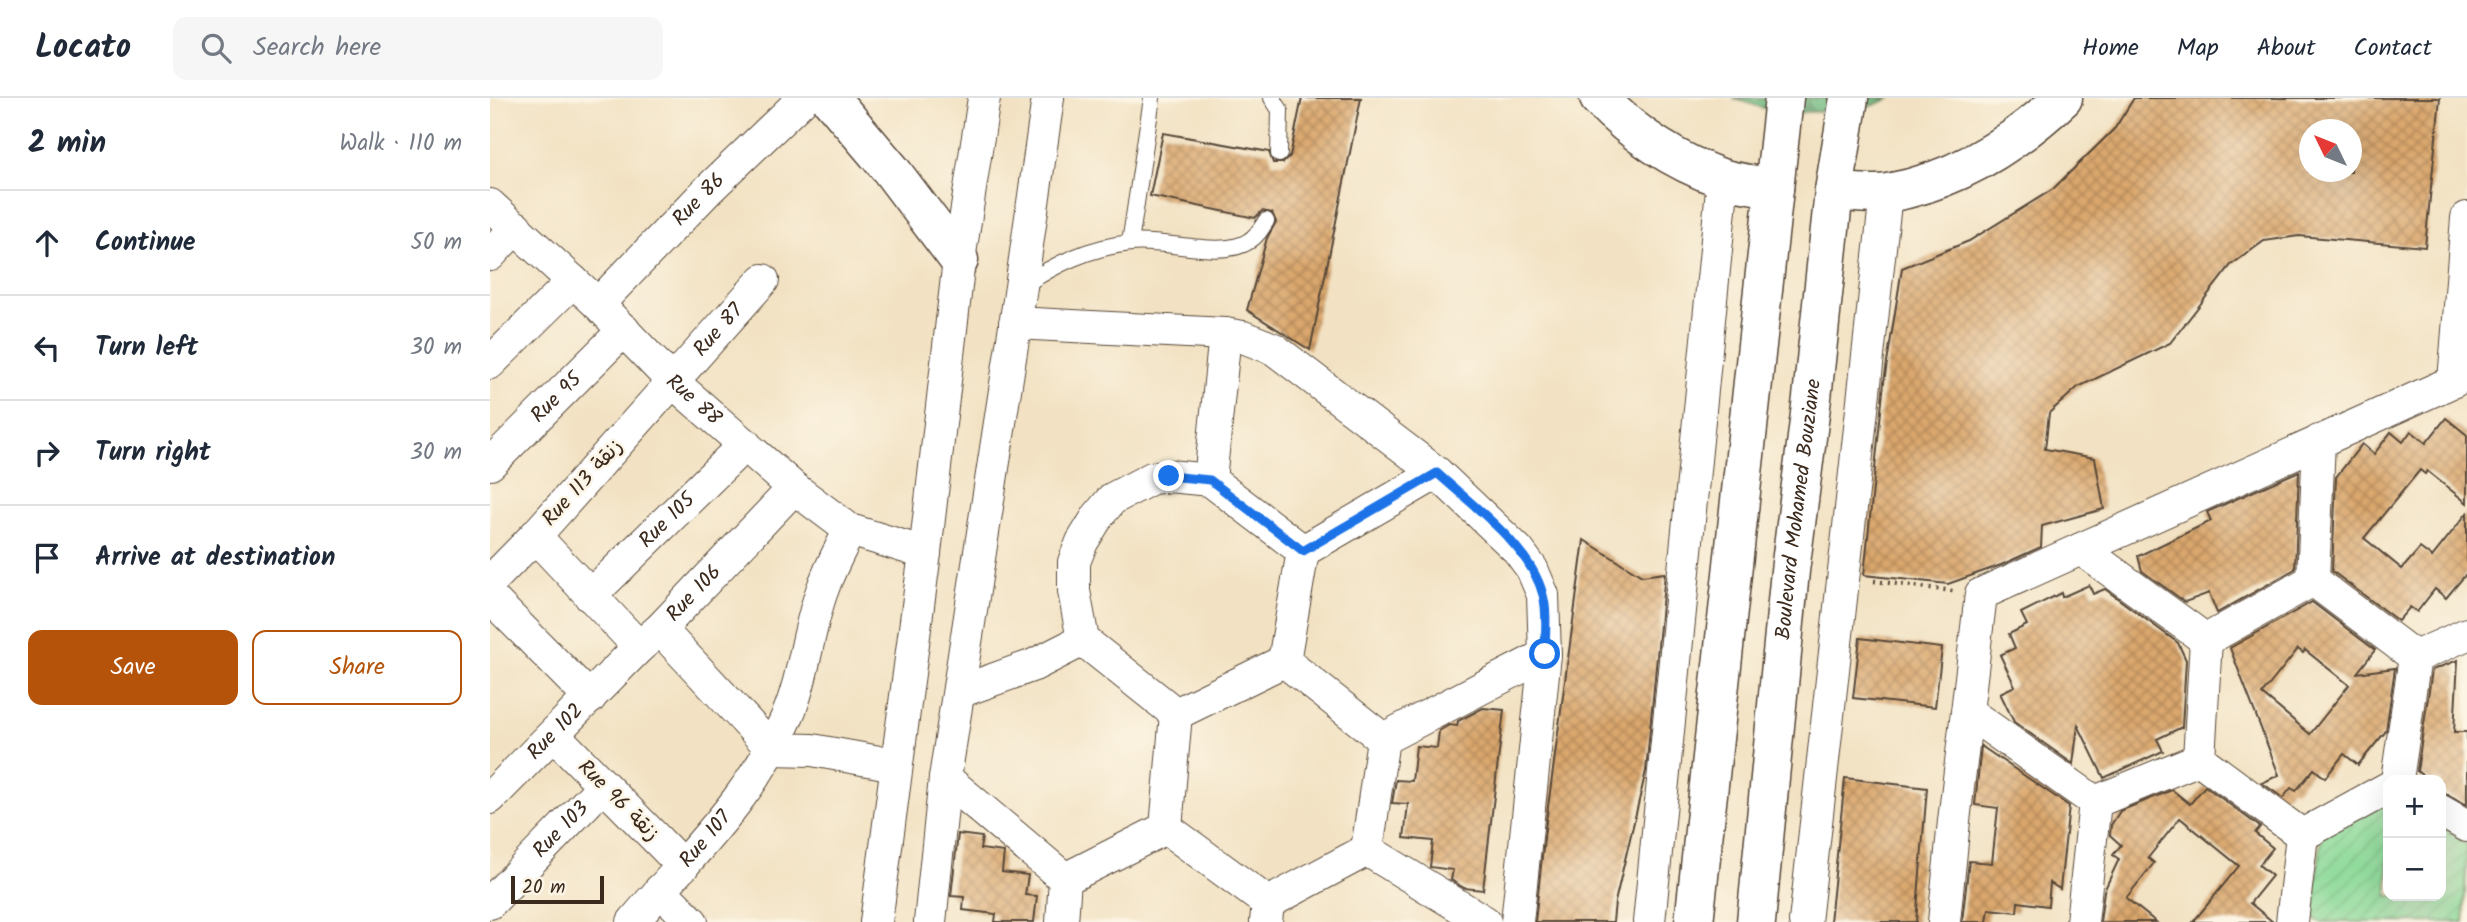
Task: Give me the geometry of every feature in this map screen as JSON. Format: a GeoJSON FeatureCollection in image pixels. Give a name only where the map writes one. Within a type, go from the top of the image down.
{"type":"FeatureCollection","features":[{"type":"Feature","properties":{"kind":"street","name":"Rue 86"},"geometry":{"type":"LineString","coordinates":[[598,304],[709,189],[804,98]]}},
{"type":"Feature","properties":{"kind":"street"},"geometry":{"type":"LineString","coordinates":[[830,98],[891,170],[959,260]]}},
{"type":"Feature","properties":{"kind":"street"},"geometry":{"type":"LineString","coordinates":[[876,922],[925,553],[959,260],[984,98]]}},
{"type":"Feature","properties":{"kind":"street"},"geometry":{"type":"LineString","coordinates":[[894,922],[930,921],[945,778],[1048,98]]}},
{"type":"Feature","properties":{"kind":"street"},"geometry":{"type":"LineString","coordinates":[[1599,98],[1650,143],[1685,163],[1723,179],[1774,188]]}},
{"type":"Feature","properties":{"kind":"street"},"geometry":{"type":"LineString","coordinates":[[1694,922],[1784,98]]}},
{"type":"Feature","properties":{"kind":"street","name":"Boulevard Mohamed Bouziane"},"geometry":{"type":"LineString","coordinates":[[1756,922],[1790,571],[1812,398],[1833,191],[1849,98]]}},
{"type":"Feature","properties":{"kind":"street"},"geometry":{"type":"LineString","coordinates":[[1833,191],[1886,194],[1935,181],[1982,160],[2024,133],[2063,98]]}},
{"type":"Feature","properties":{"kind":"street"},"geometry":{"type":"LineString","coordinates":[[1650,922],[1723,179]]}},
{"type":"Feature","properties":{"kind":"street"},"geometry":{"type":"LineString","coordinates":[[1805,922],[1886,194]]}},
{"type":"Feature","properties":{"kind":"street","name":"Rue 88"},"geometry":{"type":"LineString","coordinates":[[490,205],[598,304],[673,382],[794,488],[850,530],[925,553]]}},
{"type":"Feature","properties":{"kind":"street"},"geometry":{"type":"LineString","coordinates":[[490,255],[516,227]]}},
{"type":"Feature","properties":{"kind":"street"},"geometry":{"type":"LineString","coordinates":[[1944,922],[1981,594],[2319,441],[2460,385],[2466,232]]}},
{"type":"Feature","properties":{"kind":"street"},"geometry":{"type":"LineString","coordinates":[[490,363],[573,281]]}},
{"type":"Feature","properties":{"kind":"street","name":"Rue 87"},"geometry":{"type":"LineString","coordinates":[[673,382],[763,281]]}},
{"type":"Feature","properties":{"kind":"street"},"geometry":{"type":"LineString","coordinates":[[1015,323],[1225,334],[1252,340],[1274,349],[1437,473],[1518,550],[1532,569],[1544,595],[1545,654],[1517,922]]}},
{"type":"Feature","properties":{"kind":"street","name":"Rue 95"},"geometry":{"type":"LineString","coordinates":[[490,464],[624,330]]}},
{"type":"Feature","properties":{"kind":"street"},"geometry":{"type":"LineString","coordinates":[[1210,480],[1225,334]]}},
{"type":"Feature","properties":{"kind":"street","name":"Rue 113 زنقة"},"geometry":{"type":"LineString","coordinates":[[490,582],[535,536],[673,382]]}},
{"type":"Feature","properties":{"kind":"street"},"geometry":{"type":"LineString","coordinates":[[2314,580],[2319,441]]}},
{"type":"Feature","properties":{"kind":"street","name":"Rue 105"},"geometry":{"type":"LineString","coordinates":[[590,596],[745,444]]}},
{"type":"Feature","properties":{"kind":"street"},"geometry":{"type":"LineString","coordinates":[[1284,661],[1303,551],[1437,473]]}},
{"type":"Feature","properties":{"kind":"street"},"geometry":{"type":"LineString","coordinates":[[1176,714],[1083,640],[1074,590],[1074,562],[1097,516],[1112,499],[1152,478],[1169,476],[1210,480],[1303,551]]}},
{"type":"Feature","properties":{"kind":"street","name":"Rue 106"},"geometry":{"type":"LineString","coordinates":[[590,698],[794,488]]}},
{"type":"Feature","properties":{"kind":"street","name":"Rue 107"},"geometry":{"type":"LineString","coordinates":[[633,922],[754,778],[772,749],[788,716],[802,674],[822,590],[850,530]]}},
{"type":"Feature","properties":{"kind":"street"},"geometry":{"type":"LineString","coordinates":[[535,536],[590,596],[650,638],[772,749],[812,750],[896,765]]}},
{"type":"Feature","properties":{"kind":"street"},"geometry":{"type":"LineString","coordinates":[[2081,549],[2206,640]]}},
{"type":"Feature","properties":{"kind":"street"},"geometry":{"type":"LineString","coordinates":[[2206,640],[2314,580]]}},
{"type":"Feature","properties":{"kind":"street"},"geometry":{"type":"LineString","coordinates":[[2314,580],[2415,657]]}},
{"type":"Feature","properties":{"kind":"street"},"geometry":{"type":"LineString","coordinates":[[490,597],[590,698]]}},
{"type":"Feature","properties":{"kind":"street"},"geometry":{"type":"LineString","coordinates":[[2415,657],[2467,634]]}},
{"type":"Feature","properties":{"kind":"street"},"geometry":{"type":"LineString","coordinates":[[959,692],[1034,665],[1083,640]]}},
{"type":"Feature","properties":{"kind":"street"},"geometry":{"type":"LineString","coordinates":[[2199,759],[2206,640]]}},
{"type":"Feature","properties":{"kind":"street"},"geometry":{"type":"LineString","coordinates":[[1383,739],[1545,654]]}},
{"type":"Feature","properties":{"kind":"street"},"geometry":{"type":"LineString","coordinates":[[2398,775],[2415,657]]}},
{"type":"Feature","properties":{"kind":"street"},"geometry":{"type":"LineString","coordinates":[[1176,714],[1284,661]]}},
{"type":"Feature","properties":{"kind":"street"},"geometry":{"type":"LineString","coordinates":[[1284,661],[1383,739]]}},
{"type":"Feature","properties":{"kind":"street","name":"Rue 102"},"geometry":{"type":"LineString","coordinates":[[490,798],[590,698]]}},
{"type":"Feature","properties":{"kind":"street"},"geometry":{"type":"LineString","coordinates":[[1968,712],[2095,802]]}},
{"type":"Feature","properties":{"kind":"street"},"geometry":{"type":"LineString","coordinates":[[1166,828],[1176,714]]}},
{"type":"Feature","properties":{"kind":"street","name":"Rue 96 زنقة"},"geometry":{"type":"LineString","coordinates":[[554,735],[682,866]]}},
{"type":"Feature","properties":{"kind":"street"},"geometry":{"type":"LineString","coordinates":[[1166,828],[1267,913],[1367,850],[1383,739]]}},
{"type":"Feature","properties":{"kind":"street"},"geometry":{"type":"LineString","coordinates":[[2095,802],[2199,759]]}},
{"type":"Feature","properties":{"kind":"street"},"geometry":{"type":"LineString","coordinates":[[2199,759],[2302,835]]}},
{"type":"Feature","properties":{"kind":"street"},"geometry":{"type":"LineString","coordinates":[[945,778],[1065,879]]}},
{"type":"Feature","properties":{"kind":"street","name":"Rue 103"},"geometry":{"type":"LineString","coordinates":[[490,904],[603,786]]}},
{"type":"Feature","properties":{"kind":"street"},"geometry":{"type":"LineString","coordinates":[[2302,835],[2383,791]]}},
{"type":"Feature","properties":{"kind":"street"},"geometry":{"type":"LineString","coordinates":[[2082,922],[2095,802]]}},
{"type":"Feature","properties":{"kind":"street"},"geometry":{"type":"LineString","coordinates":[[2446,814],[2467,827]]}},
{"type":"Feature","properties":{"kind":"street"},"geometry":{"type":"LineString","coordinates":[[1065,879],[1166,828]]}},
{"type":"Feature","properties":{"kind":"street"},"geometry":{"type":"LineString","coordinates":[[2292,922],[2302,835]]}},
{"type":"Feature","properties":{"kind":"street"},"geometry":{"type":"LineString","coordinates":[[1367,850],[1485,922]]}},
{"type":"Feature","properties":{"kind":"street"},"geometry":{"type":"LineString","coordinates":[[1062,922],[1065,879]]}},
{"type":"Feature","properties":{"kind":"street"},"geometry":{"type":"LineString","coordinates":[[660,890],[692,922]]}},
{"type":"Feature","properties":{"kind":"lane"},"geometry":{"type":"LineString","coordinates":[[1130,243],[1152,98]]}},
{"type":"Feature","properties":{"kind":"lane"},"geometry":{"type":"LineString","coordinates":[[1274,99],[1282,121],[1279,154]]}},
{"type":"Feature","properties":{"kind":"lane"},"geometry":{"type":"LineString","coordinates":[[1021,287],[1046,270],[1101,248],[1130,243],[1170,243],[1220,250],[1234,248],[1247,243],[1258,234],[1266,220]]}},
{"type":"Feature","properties":{"kind":"path"},"geometry":{"type":"LineString","coordinates":[[1887,583],[1981,594]]}},
{"type":"Feature","properties":{"kind":"green space"},"geometry":{"type":"Polygon","coordinates":[[[1733,98],[1891,98],[1860,110],[1779,113],[1733,98]]]}},
{"type":"Feature","properties":{"kind":"green space"},"geometry":{"type":"Polygon","coordinates":[[[2383,803],[2383,901],[2446,901],[2446,829],[2467,845],[2464,922],[2320,922],[2312,917],[2322,835],[2383,803]]]}},
{"type":"Feature","properties":{"kind":"building"},"geometry":{"type":"Polygon","coordinates":[[[1302,98],[1361,98],[1310,350],[1247,310],[1267,238],[1276,222],[1272,213],[1262,211],[1255,218],[1150,196],[1163,133],[1269,152],[1273,163],[1283,163],[1290,156],[1302,98]]]}},
{"type":"Feature","properties":{"kind":"building"},"geometry":{"type":"Polygon","coordinates":[[[2134,98],[2440,98],[2425,247],[2299,236],[2264,241],[2231,265],[2170,343],[2078,387],[2049,413],[2045,449],[2095,458],[2104,509],[2042,526],[2041,547],[1948,584],[1864,575],[1884,382],[1902,268],[1969,241],[2053,189],[2115,128],[2134,98]]]}},
{"type":"Feature","properties":{"kind":"building"},"geometry":{"type":"Polygon","coordinates":[[[2446,418],[2467,435],[2467,503],[2427,471],[2425,474],[2420,470],[2364,538],[2402,569],[2420,548],[2432,557],[2467,513],[2467,573],[2446,598],[2435,589],[2417,612],[2410,607],[2398,621],[2332,571],[2336,477],[2362,444],[2374,454],[2391,432],[2403,442],[2411,431],[2426,443],[2446,418]]]}},
{"type":"Feature","properties":{"kind":"building"},"geometry":{"type":"Polygon","coordinates":[[[2299,471],[2295,569],[2217,613],[2209,593],[2185,602],[2142,571],[2138,556],[2211,521],[2207,512],[2299,471]]]}},
{"type":"Feature","properties":{"kind":"building"},"geometry":{"type":"Polygon","coordinates":[[[1584,540],[1642,576],[1665,573],[1646,771],[1615,902],[1613,922],[1535,922],[1545,829],[1584,540]]]}},
{"type":"Feature","properties":{"kind":"building"},"geometry":{"type":"Polygon","coordinates":[[[2089,585],[2093,594],[2105,589],[2178,643],[2186,660],[2182,727],[2157,739],[2163,751],[2104,778],[2078,725],[2073,764],[2014,722],[2000,693],[2015,686],[2000,655],[2015,648],[2009,634],[2027,625],[2021,613],[2061,593],[2062,597],[2089,585]]]}},
{"type":"Feature","properties":{"kind":"building"},"geometry":{"type":"Polygon","coordinates":[[[2312,602],[2375,650],[2357,673],[2395,668],[2386,731],[2358,765],[2344,754],[2325,778],[2314,769],[2296,791],[2291,788],[2283,798],[2262,783],[2279,775],[2230,648],[2312,602]],[[2298,649],[2262,694],[2310,734],[2349,685],[2305,650],[2303,653],[2298,649]]]}},
{"type":"Feature","properties":{"kind":"building"},"geometry":{"type":"Polygon","coordinates":[[[1860,638],[1942,648],[1935,707],[1853,698],[1860,638]]]}},
{"type":"Feature","properties":{"kind":"building"},"geometry":{"type":"Polygon","coordinates":[[[2458,660],[2454,732],[2467,732],[2467,805],[2446,794],[2446,775],[2422,775],[2417,771],[2432,670],[2458,660]]]}},
{"type":"Feature","properties":{"kind":"building"},"geometry":{"type":"Polygon","coordinates":[[[1483,708],[1504,710],[1483,890],[1464,888],[1451,880],[1453,870],[1430,867],[1433,841],[1404,838],[1408,804],[1392,803],[1396,780],[1412,781],[1416,746],[1437,748],[1439,731],[1449,725],[1457,726],[1458,721],[1483,708]]]}},
{"type":"Feature","properties":{"kind":"building"},"geometry":{"type":"Polygon","coordinates":[[[1981,746],[2069,806],[2060,889],[2050,883],[2048,906],[2018,902],[2017,912],[1989,909],[1987,922],[1962,922],[1969,861],[1992,863],[1998,808],[1975,805],[1981,746]]]}},
{"type":"Feature","properties":{"kind":"building"},"geometry":{"type":"Polygon","coordinates":[[[1845,778],[1927,788],[1916,922],[1830,922],[1845,778]]]}},
{"type":"Feature","properties":{"kind":"building"},"geometry":{"type":"Polygon","coordinates":[[[2205,786],[2260,827],[2255,833],[2273,848],[2259,865],[2272,876],[2250,903],[2273,922],[2193,922],[2239,866],[2180,818],[2148,858],[2154,863],[2126,898],[2156,922],[2100,922],[2104,891],[2119,859],[2113,855],[2121,845],[2110,835],[2111,825],[2120,811],[2172,790],[2190,804],[2205,786]]]}},
{"type":"Feature","properties":{"kind":"building"},"geometry":{"type":"Polygon","coordinates":[[[958,834],[982,837],[980,849],[1004,852],[1002,872],[1028,875],[1025,895],[1037,896],[1034,922],[995,922],[996,914],[963,910],[964,897],[951,896],[958,834]]]}},
{"type":"Feature","properties":{"kind":"route"},"geometry":{"type":"LineString","coordinates":[[1169,476],[1210,480],[1303,551],[1437,473],[1500,531],[1532,569],[1544,595],[1545,654]]}}]}
